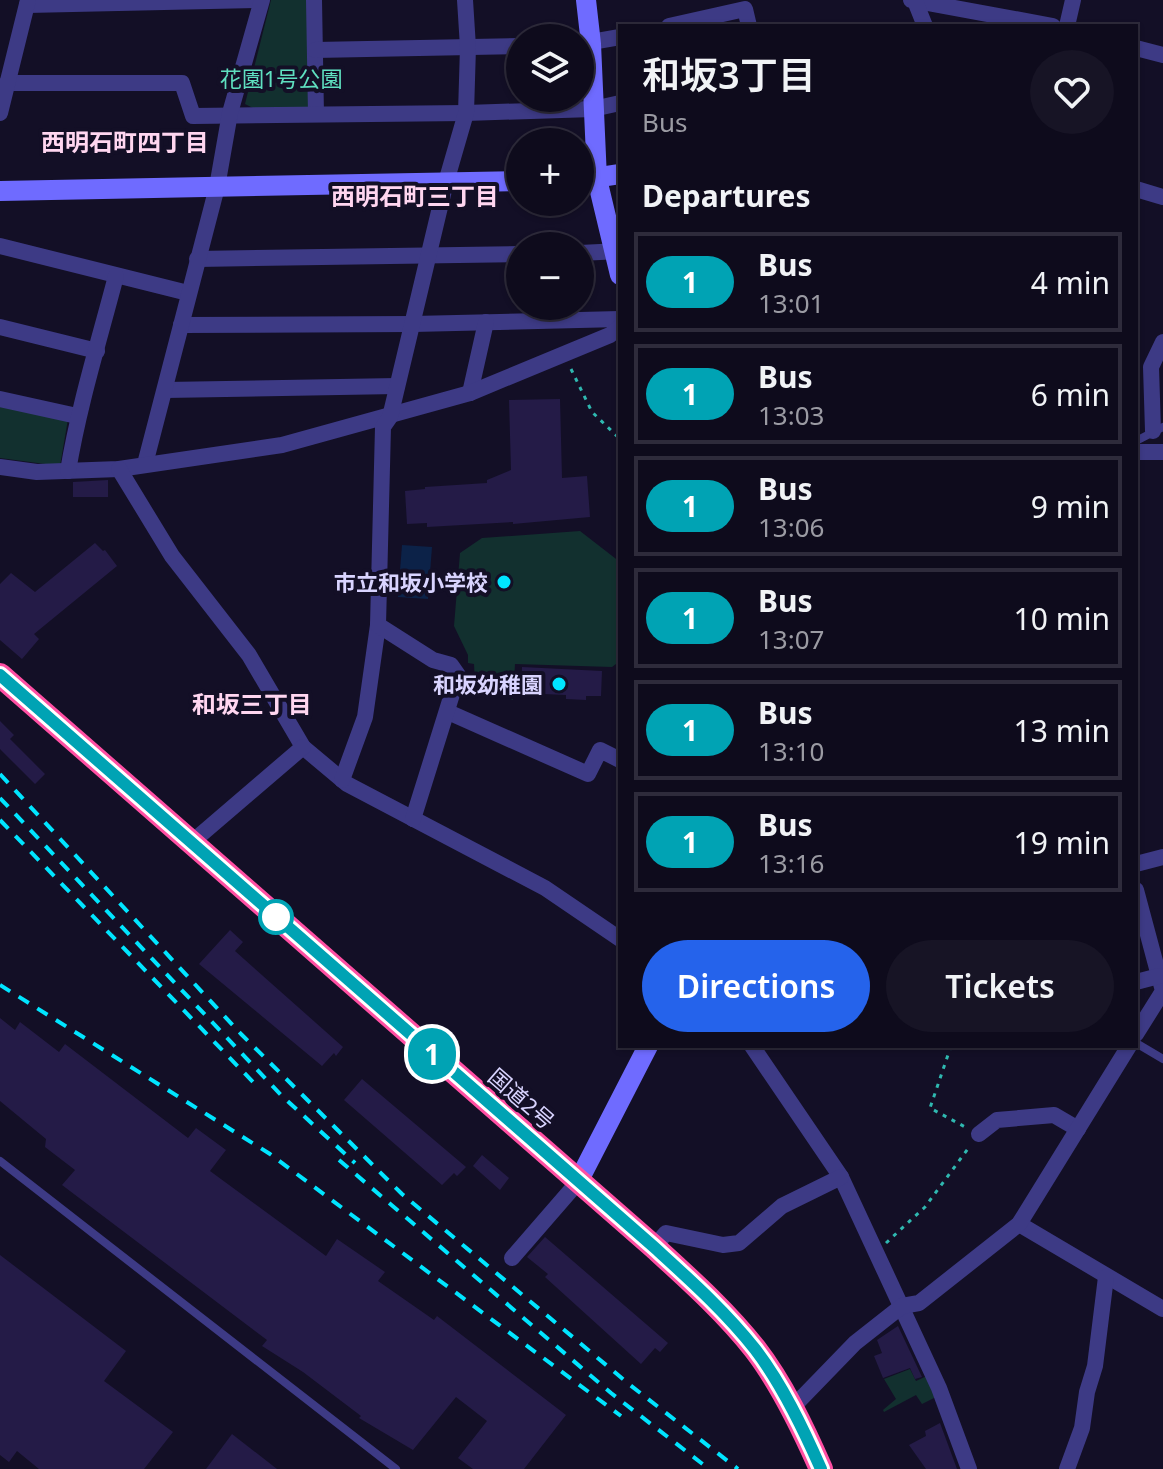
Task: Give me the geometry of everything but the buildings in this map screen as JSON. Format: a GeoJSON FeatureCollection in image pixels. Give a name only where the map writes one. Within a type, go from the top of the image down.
{"type":"FeatureCollection","features":[{"type":"Feature","properties":{"kind":"highway","name":"国道2号"},"geometry":{"type":"LineString","coordinates":[[0,675],[654,1247],[714,1303],[756,1350],[792,1408],[821,1469]]}},
{"type":"Feature","properties":{"kind":"street"},"geometry":{"type":"LineString","coordinates":[[0,113],[7,83],[7,52],[28,2],[261,0],[230,113],[217,187],[145,464]]}},
{"type":"Feature","properties":{"kind":"street"},"geometry":{"type":"LineString","coordinates":[[314,0],[316,114]]}},
{"type":"Feature","properties":{"kind":"street"},"geometry":{"type":"LineString","coordinates":[[342,780],[365,717],[378,625],[383,427],[390,417],[446,182],[466,113],[468,47],[465,0]]}},
{"type":"Feature","properties":{"kind":"street"},"geometry":{"type":"LineString","coordinates":[[585,24],[586,0]]}},
{"type":"Feature","properties":{"kind":"street"},"geometry":{"type":"LineString","coordinates":[[1067,24],[1073,0]]}},
{"type":"Feature","properties":{"kind":"street"},"geometry":{"type":"LineString","coordinates":[[913,1],[924,24]]}},
{"type":"Feature","properties":{"kind":"street"},"geometry":{"type":"LineString","coordinates":[[913,1],[1043,24]]}},
{"type":"Feature","properties":{"kind":"street"},"geometry":{"type":"LineString","coordinates":[[678,24],[745,9],[749,24]]}},
{"type":"Feature","properties":{"kind":"street"},"geometry":{"type":"LineString","coordinates":[[594,42],[618,37]]}},
{"type":"Feature","properties":{"kind":"street"},"geometry":{"type":"LineString","coordinates":[[315,50],[506,46]]}},
{"type":"Feature","properties":{"kind":"street"},"geometry":{"type":"LineString","coordinates":[[1138,49],[1163,55]]}},
{"type":"Feature","properties":{"kind":"street"},"geometry":{"type":"LineString","coordinates":[[7,83],[182,83],[193,116],[230,113],[506,112]]}},
{"type":"Feature","properties":{"kind":"street"},"geometry":{"type":"LineString","coordinates":[[594,109],[618,103]]}},
{"type":"Feature","properties":{"kind":"street"},"geometry":{"type":"LineString","coordinates":[[594,178],[618,174]]}},
{"type":"Feature","properties":{"kind":"street"},"geometry":{"type":"LineString","coordinates":[[0,191],[506,181]]}},
{"type":"Feature","properties":{"kind":"street"},"geometry":{"type":"LineString","coordinates":[[1138,190],[1163,197]]}},
{"type":"Feature","properties":{"kind":"street"},"geometry":{"type":"LineString","coordinates":[[594,194],[617,251],[594,252]]}},
{"type":"Feature","properties":{"kind":"street"},"geometry":{"type":"LineString","coordinates":[[0,246],[188,293]]}},
{"type":"Feature","properties":{"kind":"street"},"geometry":{"type":"LineString","coordinates":[[197,259],[506,254]]}},
{"type":"Feature","properties":{"kind":"street"},"geometry":{"type":"LineString","coordinates":[[68,471],[77,416],[116,276]]}},
{"type":"Feature","properties":{"kind":"street"},"geometry":{"type":"LineString","coordinates":[[181,325],[618,319]]}},
{"type":"Feature","properties":{"kind":"street"},"geometry":{"type":"LineString","coordinates":[[470,393],[486,322]]}},
{"type":"Feature","properties":{"kind":"street"},"geometry":{"type":"LineString","coordinates":[[0,327],[97,351]]}},
{"type":"Feature","properties":{"kind":"street"},"geometry":{"type":"LineString","coordinates":[[0,467],[37,472],[119,469],[282,445],[470,393],[610,335],[618,329]]}},
{"type":"Feature","properties":{"kind":"street"},"geometry":{"type":"LineString","coordinates":[[1158,429],[1150,367],[1163,342]]}},
{"type":"Feature","properties":{"kind":"street"},"geometry":{"type":"LineString","coordinates":[[165,390],[397,386]]}},
{"type":"Feature","properties":{"kind":"street"},"geometry":{"type":"LineString","coordinates":[[0,399],[77,416]]}},
{"type":"Feature","properties":{"kind":"street"},"geometry":{"type":"LineString","coordinates":[[1138,452],[1163,452]]}},
{"type":"Feature","properties":{"kind":"street"},"geometry":{"type":"LineString","coordinates":[[119,469],[172,556],[249,655],[303,747],[342,780],[545,888],[618,938]]}},
{"type":"Feature","properties":{"kind":"street"},"geometry":{"type":"LineString","coordinates":[[378,625],[433,660],[451,665],[458,675],[413,819]]}},
{"type":"Feature","properties":{"kind":"street"},"geometry":{"type":"LineString","coordinates":[[448,712],[588,774],[600,750],[618,759]]}},
{"type":"Feature","properties":{"kind":"street"},"geometry":{"type":"LineString","coordinates":[[191,843],[303,747]]}},
{"type":"Feature","properties":{"kind":"street"},"geometry":{"type":"LineString","coordinates":[[1138,863],[1163,857]]}},
{"type":"Feature","properties":{"kind":"street"},"geometry":{"type":"LineString","coordinates":[[1138,897],[1163,991],[1138,1031]]}},
{"type":"Feature","properties":{"kind":"street"},"geometry":{"type":"LineString","coordinates":[[1138,981],[1159,976]]}},
{"type":"Feature","properties":{"kind":"street"},"geometry":{"type":"LineString","coordinates":[[512,1258],[578,1182],[647,1048]]}},
{"type":"Feature","properties":{"kind":"street"},"geometry":{"type":"LineString","coordinates":[[753,1048],[841,1177],[939,1388],[969,1469]]}},
{"type":"Feature","properties":{"kind":"street"},"geometry":{"type":"LineString","coordinates":[[792,1408],[855,1343],[902,1306],[919,1303],[1019,1224],[1128,1048]]}},
{"type":"Feature","properties":{"kind":"street"},"geometry":{"type":"LineString","coordinates":[[979,1134],[997,1120],[1054,1115],[1078,1129]]}},
{"type":"Feature","properties":{"kind":"street"},"geometry":{"type":"LineString","coordinates":[[654,1247],[666,1233],[723,1245],[739,1243],[782,1206],[841,1177]]}},
{"type":"Feature","properties":{"kind":"street"},"geometry":{"type":"LineString","coordinates":[[1019,1224],[1163,1309]]}},
{"type":"Feature","properties":{"kind":"street"},"geometry":{"type":"LineString","coordinates":[[1067,1469],[1082,1428],[1087,1392],[1095,1366],[1106,1277]]}},
{"type":"Feature","properties":{"kind":"lane"},"geometry":{"type":"LineString","coordinates":[[1138,440],[1158,429]]}},
{"type":"Feature","properties":{"kind":"lane"},"geometry":{"type":"LineString","coordinates":[[1138,1044],[1163,1059]]}},
{"type":"Feature","properties":{"kind":"lane"},"geometry":{"type":"LineString","coordinates":[[0,1161],[396,1469]]}},
{"type":"Feature","properties":{"kind":"path"},"geometry":{"type":"LineString","coordinates":[[563,355],[592,412],[618,437]]}},
{"type":"Feature","properties":{"kind":"path"},"geometry":{"type":"LineString","coordinates":[[877,1250],[925,1207],[979,1134],[930,1108],[950,1048]]}},
{"type":"Feature","properties":{"kind":"green space","name":"花園1号公園"},"geometry":{"type":"Polygon","coordinates":[[[271,0],[309,0],[309,109],[253,108],[245,104],[271,0]]]}},
{"type":"Feature","properties":{"kind":"green space"},"geometry":{"type":"Polygon","coordinates":[[[0,403],[68,419],[60,466],[0,458],[0,403]]]}},
{"type":"Feature","properties":{"kind":"green space"},"geometry":{"type":"Polygon","coordinates":[[[580,531],[618,560],[618,662],[612,667],[515,664],[513,700],[475,684],[474,664],[468,663],[468,655],[454,626],[460,553],[482,538],[580,531]]]}},
{"type":"Feature","properties":{"kind":"green space"},"geometry":{"type":"Polygon","coordinates":[[[910,1369],[916,1381],[927,1376],[938,1396],[922,1404],[916,1395],[884,1412],[896,1399],[884,1379],[910,1369]]]}},
{"type":"Feature","properties":{"kind":"water"},"geometry":{"type":"Polygon","coordinates":[[[402,545],[432,547],[428,599],[398,597],[402,545]]]}},
{"type":"Feature","properties":{"kind":"railway"},"geometry":{"type":"LineString","coordinates":[[0,774],[241,1034],[402,1194],[630,1385],[738,1469]]}},
{"type":"Feature","properties":{"kind":"railway"},"geometry":{"type":"LineString","coordinates":[[0,798],[281,1095],[355,1163]]}},
{"type":"Feature","properties":{"kind":"railway"},"geometry":{"type":"LineString","coordinates":[[0,820],[253,1082]]}},
{"type":"Feature","properties":{"kind":"railway"},"geometry":{"type":"LineString","coordinates":[[0,985],[270,1154],[621,1416]]}},
{"type":"Feature","properties":{"kind":"railway"},"geometry":{"type":"LineString","coordinates":[[339,1160],[611,1393],[709,1469]]}},
{"type":"Feature","properties":{"kind":"bus line","name":"1"},"geometry":{"type":"LineString","coordinates":[[0,675],[654,1247],[714,1303],[756,1350],[792,1408],[821,1469]]}},
{"type":"Feature","properties":{"kind":"place","name":"市立和坂小学校"},"geometry":{"type":"Point","coordinates":[504,582]}},
{"type":"Feature","properties":{"kind":"place","name":"和坂幼稚園"},"geometry":{"type":"Point","coordinates":[559,684]}},
{"type":"Feature","properties":{"kind":"district","name":"西明石町四丁目"},"geometry":{"type":"Point","coordinates":[125,141]}},
{"type":"Feature","properties":{"kind":"district","name":"西明石町三丁目"},"geometry":{"type":"Point","coordinates":[415,195]}},
{"type":"Feature","properties":{"kind":"district","name":"和坂三丁目"},"geometry":{"type":"Point","coordinates":[252,703]}}]}
